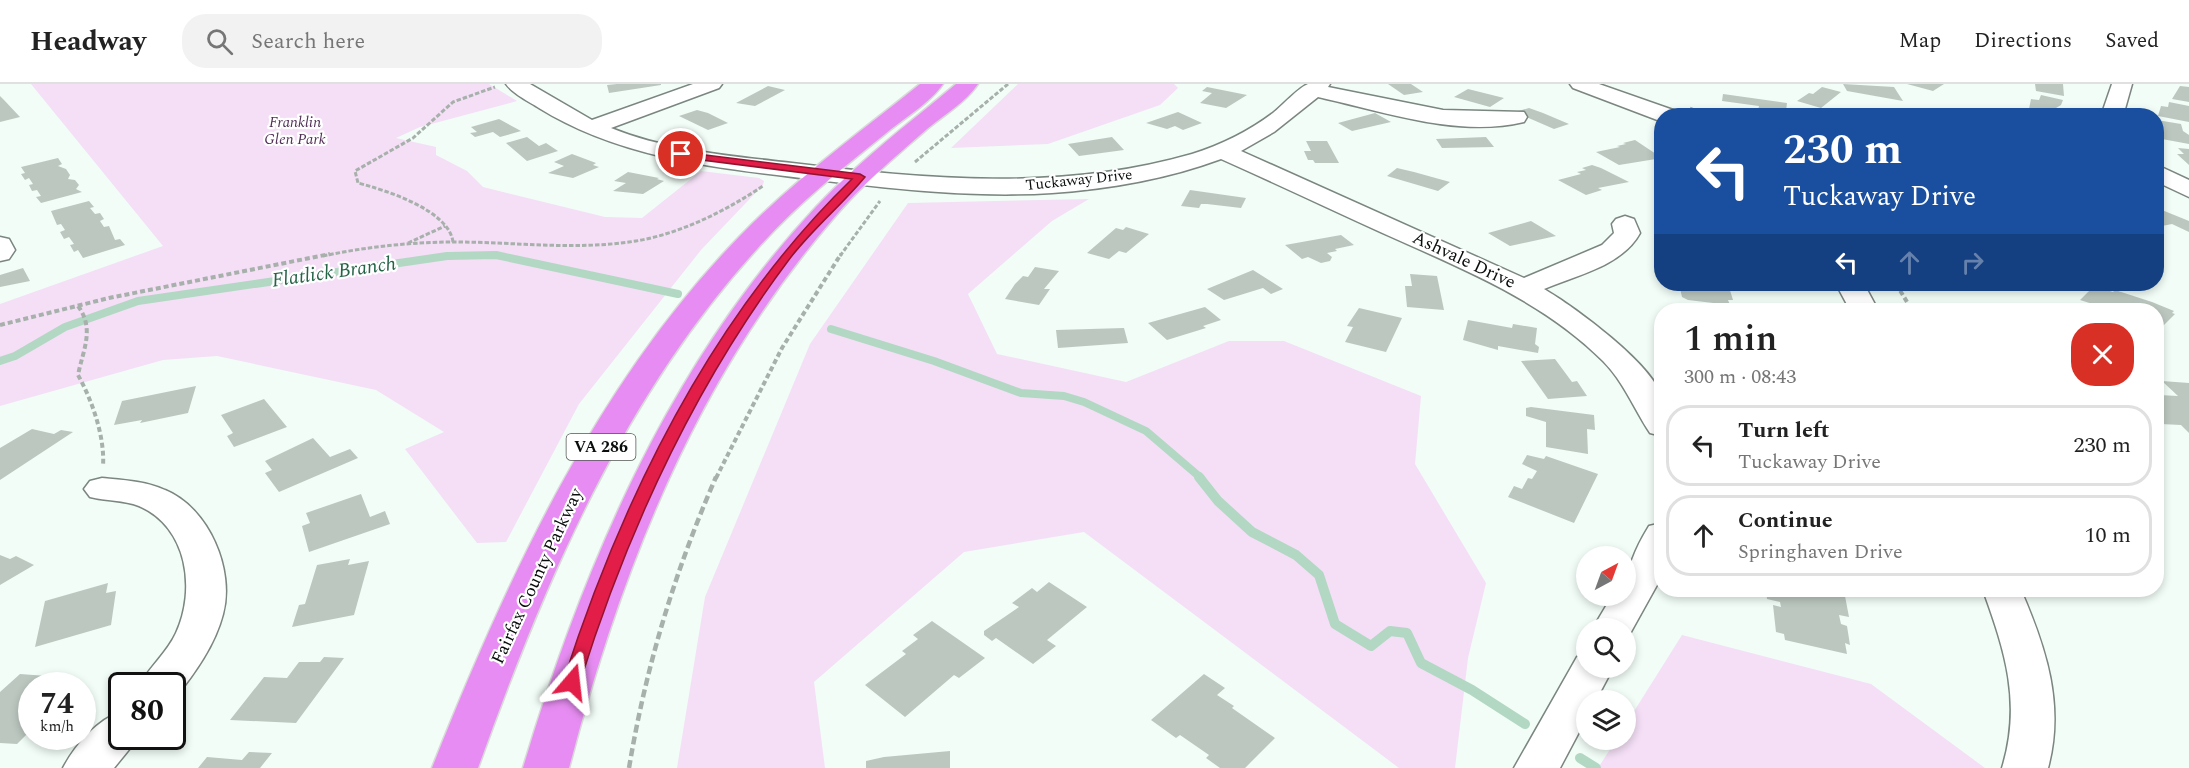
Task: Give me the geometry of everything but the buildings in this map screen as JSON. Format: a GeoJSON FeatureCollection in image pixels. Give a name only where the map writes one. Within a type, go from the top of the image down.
{"type":"FeatureCollection","features":[{"type":"Feature","properties":{"kind":"highway","name":"Fairfax County Parkway"},"geometry":{"type":"LineString","coordinates":[[455,768],[484,691],[539,563],[584,476],[645,376],[727,266],[772,220],[822,174],[933,84]]}},
{"type":"Feature","properties":{"kind":"highway","name":"VA 286"},"geometry":{"type":"LineString","coordinates":[[546,768],[590,623],[628,526],[661,455],[713,363],[784,258],[824,212],[860,177],[968,84]]}},
{"type":"Feature","properties":{"kind":"street"},"geometry":{"type":"LineString","coordinates":[[590,128],[712,84]]}},
{"type":"Feature","properties":{"kind":"street"},"geometry":{"type":"LineString","coordinates":[[1580,84],[1654,111]]}},
{"type":"Feature","properties":{"kind":"street"},"geometry":{"type":"LineString","coordinates":[[2114,108],[2122,84]]}},
{"type":"Feature","properties":{"kind":"street","name":"Tuckaway Drive"},"geometry":{"type":"LineString","coordinates":[[507,85],[590,128],[664,151],[822,174],[988,188],[1078,183],[1141,174],[1222,151],[1270,127],[1317,87],[1461,119],[1499,120],[1516,117]]}},
{"type":"Feature","properties":{"kind":"street","name":"Ashvale Drive"},"geometry":{"type":"LineString","coordinates":[[1222,151],[1524,288],[1570,318],[1611,352],[1643,390],[1654,411]]}},
{"type":"Feature","properties":{"kind":"street"},"geometry":{"type":"LineString","coordinates":[[2164,176],[2189,190]]}},
{"type":"Feature","properties":{"kind":"street"},"geometry":{"type":"LineString","coordinates":[[1524,288],[1611,251],[1622,242],[1627,233],[1625,224]]}},
{"type":"Feature","properties":{"kind":"street"},"geometry":{"type":"LineString","coordinates":[[0,245],[3,249],[0,253]]}},
{"type":"Feature","properties":{"kind":"street"},"geometry":{"type":"LineString","coordinates":[[102,489],[135,492],[158,500],[175,512],[202,552],[207,568],[207,596],[199,628],[171,672]]}},
{"type":"Feature","properties":{"kind":"street"},"geometry":{"type":"LineString","coordinates":[[1619,618],[1654,557]]}},
{"type":"Feature","properties":{"kind":"street"},"geometry":{"type":"LineString","coordinates":[[2005,597],[2015,622],[2034,693],[2034,739],[2025,768]]}},
{"type":"Feature","properties":{"kind":"street"},"geometry":{"type":"LineString","coordinates":[[1537,768],[1586,678]]}},
{"type":"Feature","properties":{"kind":"street"},"geometry":{"type":"LineString","coordinates":[[86,768],[108,744]]}},
{"type":"Feature","properties":{"kind":"path"},"geometry":{"type":"LineString","coordinates":[[629,768],[653,649],[687,550],[746,417],[795,326],[868,215],[908,168],[1008,84]]}},
{"type":"Feature","properties":{"kind":"path"},"geometry":{"type":"LineString","coordinates":[[453,242],[452,234],[445,226],[398,194],[358,183],[354,175],[359,166],[413,138],[435,121],[456,100],[507,85]]}},
{"type":"Feature","properties":{"kind":"path"},"geometry":{"type":"LineString","coordinates":[[0,325],[78,305],[346,251],[453,242],[591,246],[652,237],[690,225],[759,190],[764,181],[748,177],[759,166]]}},
{"type":"Feature","properties":{"kind":"path"},"geometry":{"type":"LineString","coordinates":[[404,245],[445,226]]}},
{"type":"Feature","properties":{"kind":"path"},"geometry":{"type":"LineString","coordinates":[[78,305],[84,312],[88,326],[78,375],[87,391],[104,452],[102,489]]}},
{"type":"Feature","properties":{"kind":"green space","name":"Franklin Glen Park"},"geometry":{"type":"Polygon","coordinates":[[[31,84],[489,84],[517,101],[420,127],[396,138],[436,147],[436,155],[467,171],[483,187],[605,217],[642,218],[701,171],[759,178],[764,181],[763,185],[701,250],[579,404],[506,542],[477,543],[405,449],[444,432],[376,390],[217,356],[163,360],[0,406],[0,304],[163,246],[31,84]]]}},
{"type":"Feature","properties":{"kind":"green space"},"geometry":{"type":"Polygon","coordinates":[[[1018,84],[1174,84],[1178,88],[1160,105],[1048,144],[951,148],[1018,84]]]}},
{"type":"Feature","properties":{"kind":"green space"},"geometry":{"type":"Polygon","coordinates":[[[1089,199],[1052,221],[968,294],[997,354],[1126,382],[1229,341],[1284,341],[1421,396],[1415,464],[1486,583],[1468,658],[1455,768],[1399,768],[1084,532],[964,552],[814,682],[825,768],[677,768],[705,597],[810,344],[908,203],[1089,199]]]}},
{"type":"Feature","properties":{"kind":"green space"},"geometry":{"type":"Polygon","coordinates":[[[1682,635],[1871,684],[1985,768],[1598,768],[1610,750],[1636,750],[1636,708],[1682,635]]]}},
{"type":"Feature","properties":{"kind":"waterway","name":"Flatlick Branch"},"geometry":{"type":"LineString","coordinates":[[0,361],[15,356],[65,327],[138,301],[447,256],[496,255],[678,294]]}},
{"type":"Feature","properties":{"kind":"waterway","name":"Flatlick Branch"},"geometry":{"type":"LineString","coordinates":[[467,256],[499,256]]}},
{"type":"Feature","properties":{"kind":"waterway"},"geometry":{"type":"LineString","coordinates":[[831,329],[934,361],[1021,393],[1064,396],[1084,402],[1146,431],[1201,478]]}},
{"type":"Feature","properties":{"kind":"waterway"},"geometry":{"type":"LineString","coordinates":[[1199,477],[1218,501],[1252,532],[1296,555],[1319,575],[1335,624],[1371,646],[1390,631],[1407,633],[1421,663],[1472,690],[1525,724]]}},
{"type":"Feature","properties":{"kind":"waterway"},"geometry":{"type":"LineString","coordinates":[[1580,758],[1596,768]]}},
{"type":"Feature","properties":{"kind":"route"},"geometry":{"type":"LineString","coordinates":[[572,682],[590,623],[628,526],[661,455],[713,363],[784,258],[824,212],[860,177],[734,163],[681,154]]}}]}
